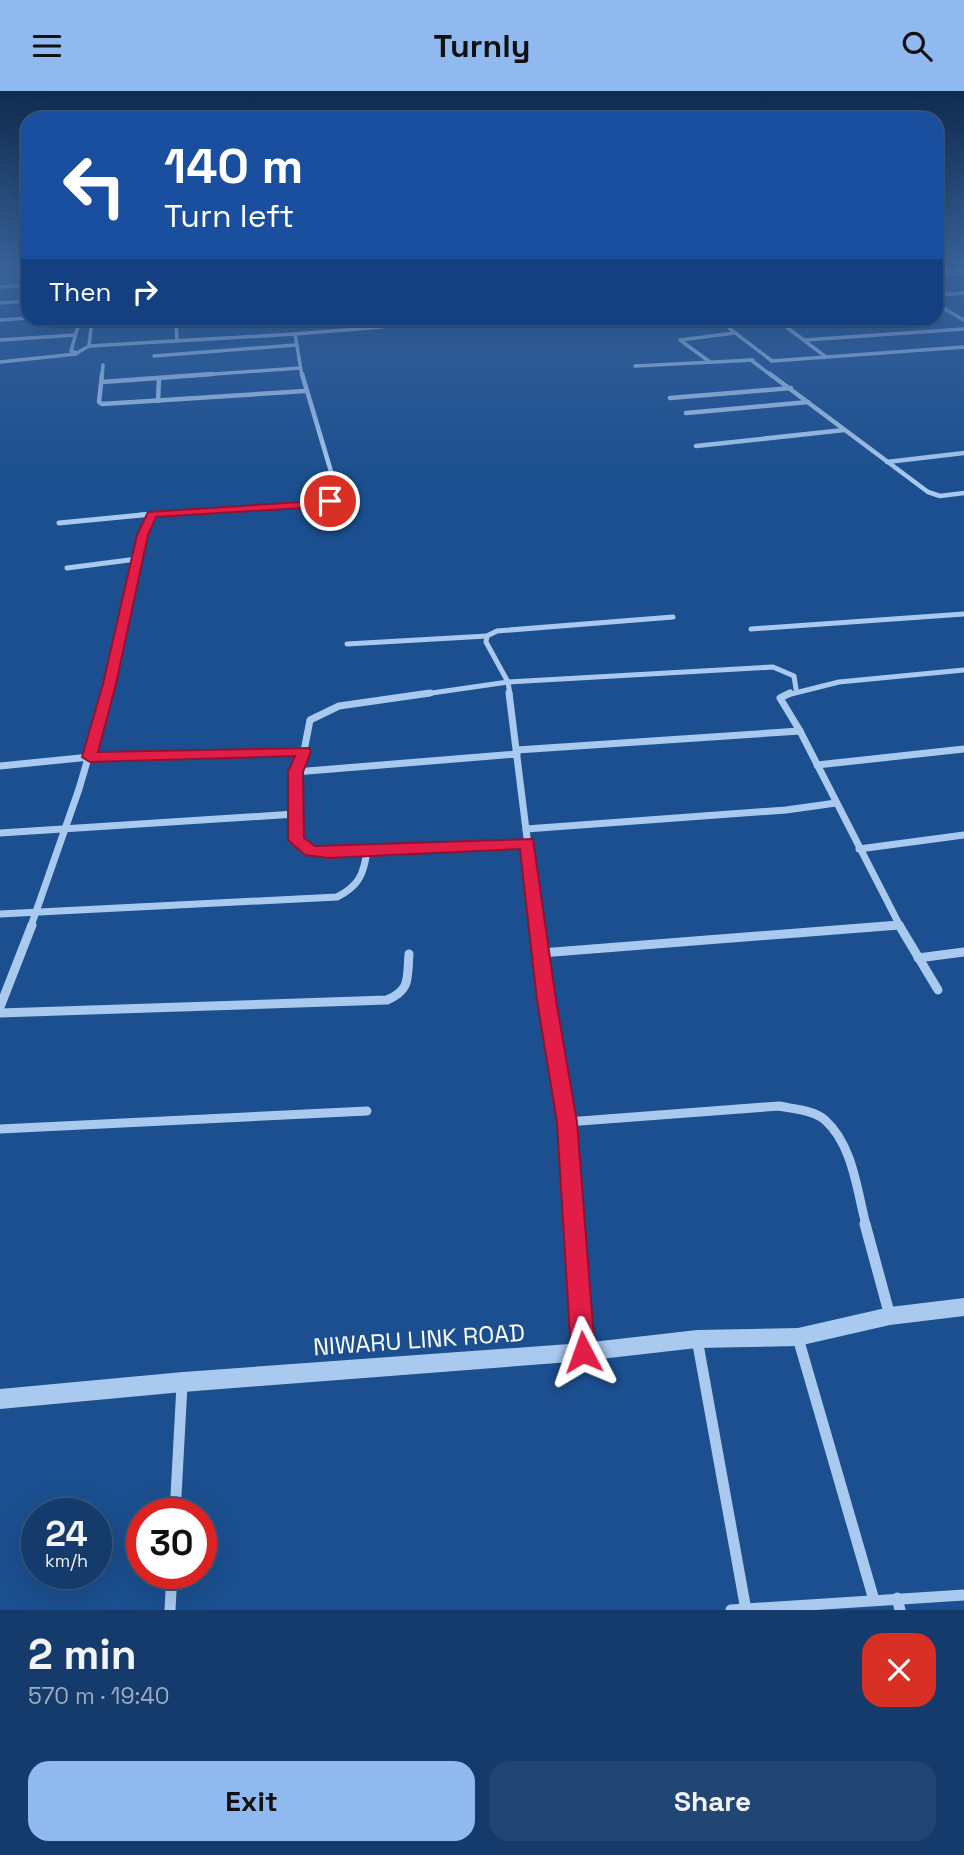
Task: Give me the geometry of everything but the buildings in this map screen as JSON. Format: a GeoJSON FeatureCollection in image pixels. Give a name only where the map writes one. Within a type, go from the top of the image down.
{"type":"FeatureCollection","features":[{"type":"Feature","properties":{"kind":"street"},"geometry":{"type":"LineString","coordinates":[[0,340],[32,338]]}},
{"type":"Feature","properties":{"kind":"street"},"geometry":{"type":"LineString","coordinates":[[74,338],[71,351],[78,352]]}},
{"type":"Feature","properties":{"kind":"street"},"geometry":{"type":"LineString","coordinates":[[89,347],[90,338]]}},
{"type":"Feature","properties":{"kind":"street"},"geometry":{"type":"LineString","coordinates":[[0,362],[50,358],[89,347],[229,338]]}},
{"type":"Feature","properties":{"kind":"street"},"geometry":{"type":"LineString","coordinates":[[59,523],[152,514],[317,504],[330,501],[338,495],[304,391],[295,338]]}},
{"type":"Feature","properties":{"kind":"street"},"geometry":{"type":"LineString","coordinates":[[697,338],[680,340],[711,362]]}},
{"type":"Feature","properties":{"kind":"street"},"geometry":{"type":"LineString","coordinates":[[741,338],[772,361],[964,347]]}},
{"type":"Feature","properties":{"kind":"street"},"geometry":{"type":"LineString","coordinates":[[801,338],[826,357]]}},
{"type":"Feature","properties":{"kind":"street"},"geometry":{"type":"LineString","coordinates":[[804,340],[835,338]]}},
{"type":"Feature","properties":{"kind":"street"},"geometry":{"type":"LineString","coordinates":[[154,356],[295,345]]}},
{"type":"Feature","properties":{"kind":"street"},"geometry":{"type":"LineString","coordinates":[[635,366],[768,358]]}},
{"type":"Feature","properties":{"kind":"street"},"geometry":{"type":"LineString","coordinates":[[751,360],[928,492],[940,496],[964,493]]}},
{"type":"Feature","properties":{"kind":"street"},"geometry":{"type":"LineString","coordinates":[[103,365],[99,402],[102,404],[304,391]]}},
{"type":"Feature","properties":{"kind":"street"},"geometry":{"type":"LineString","coordinates":[[102,382],[300,367]]}},
{"type":"Feature","properties":{"kind":"street"},"geometry":{"type":"LineString","coordinates":[[158,401],[159,378]]}},
{"type":"Feature","properties":{"kind":"street"},"geometry":{"type":"LineString","coordinates":[[670,398],[791,388]]}},
{"type":"Feature","properties":{"kind":"street"},"geometry":{"type":"LineString","coordinates":[[686,413],[809,402]]}},
{"type":"Feature","properties":{"kind":"street"},"geometry":{"type":"LineString","coordinates":[[696,446],[845,430]]}},
{"type":"Feature","properties":{"kind":"street"},"geometry":{"type":"LineString","coordinates":[[887,462],[964,453]]}},
{"type":"Feature","properties":{"kind":"street"},"geometry":{"type":"LineString","coordinates":[[0,1007],[38,911],[90,757],[110,684],[142,535],[152,514]]}},
{"type":"Feature","properties":{"kind":"street"},"geometry":{"type":"LineString","coordinates":[[67,568],[137,559]]}},
{"type":"Feature","properties":{"kind":"street"},"geometry":{"type":"LineString","coordinates":[[751,629],[964,614]]}},
{"type":"Feature","properties":{"kind":"street"},"geometry":{"type":"LineString","coordinates":[[347,645],[487,636],[508,630],[673,617]]}},
{"type":"Feature","properties":{"kind":"street"},"geometry":{"type":"LineString","coordinates":[[487,636],[486,642],[508,682],[541,953],[567,1122],[583,1352]]}},
{"type":"Feature","properties":{"kind":"street"},"geometry":{"type":"LineString","coordinates":[[527,843],[328,853],[302,847],[296,840],[295,772],[304,751],[310,720],[339,706],[508,682],[773,667],[794,676],[796,689]]}},
{"type":"Feature","properties":{"kind":"street"},"geometry":{"type":"LineString","coordinates":[[938,990],[898,926],[800,731],[780,698],[796,689],[964,670]]}},
{"type":"Feature","properties":{"kind":"street"},"geometry":{"type":"LineString","coordinates":[[295,772],[800,731]]}},
{"type":"Feature","properties":{"kind":"street"},"geometry":{"type":"LineString","coordinates":[[817,765],[964,749]]}},
{"type":"Feature","properties":{"kind":"street"},"geometry":{"type":"LineString","coordinates":[[0,766],[90,757],[304,751]]}},
{"type":"Feature","properties":{"kind":"street"},"geometry":{"type":"LineString","coordinates":[[526,829],[786,810],[836,803]]}},
{"type":"Feature","properties":{"kind":"street"},"geometry":{"type":"LineString","coordinates":[[0,833],[295,814]]}},
{"type":"Feature","properties":{"kind":"street"},"geometry":{"type":"LineString","coordinates":[[859,849],[964,835]]}},
{"type":"Feature","properties":{"kind":"street"},"geometry":{"type":"LineString","coordinates":[[0,914],[337,897],[350,891],[365,876],[367,850]]}},
{"type":"Feature","properties":{"kind":"street"},"geometry":{"type":"LineString","coordinates":[[541,953],[898,926]]}},
{"type":"Feature","properties":{"kind":"street"},"geometry":{"type":"LineString","coordinates":[[918,958],[964,952]]}},
{"type":"Feature","properties":{"kind":"street"},"geometry":{"type":"LineString","coordinates":[[0,1013],[387,1000],[401,994],[407,983],[408,954]]}},
{"type":"Feature","properties":{"kind":"street"},"geometry":{"type":"LineString","coordinates":[[567,1122],[779,1107],[805,1111],[824,1119],[844,1144],[890,1316]]}},
{"type":"Feature","properties":{"kind":"street"},"geometry":{"type":"LineString","coordinates":[[0,1129],[367,1111]]}},
{"type":"Feature","properties":{"kind":"street","name":"NIWARU LINK ROAD"},"geometry":{"type":"LineString","coordinates":[[0,1399],[183,1382],[583,1352],[697,1339],[798,1337],[890,1316],[964,1307]]}},
{"type":"Feature","properties":{"kind":"street"},"geometry":{"type":"LineString","coordinates":[[798,1337],[874,1599]]}},
{"type":"Feature","properties":{"kind":"street"},"geometry":{"type":"LineString","coordinates":[[697,1339],[746,1609]]}},
{"type":"Feature","properties":{"kind":"street"},"geometry":{"type":"LineString","coordinates":[[177,1498],[183,1382]]}},
{"type":"Feature","properties":{"kind":"street"},"geometry":{"type":"LineString","coordinates":[[170,1610],[171,1589]]}},
{"type":"Feature","properties":{"kind":"street"},"geometry":{"type":"LineString","coordinates":[[731,1610],[874,1599],[898,1604],[964,1595]]}},
{"type":"Feature","properties":{"kind":"route"},"geometry":{"type":"LineString","coordinates":[[330,501],[152,514],[149,517],[142,535],[110,684],[90,757],[304,751],[295,772],[296,840],[311,851],[328,853],[527,843],[547,1000],[567,1122],[583,1352]]}}]}
